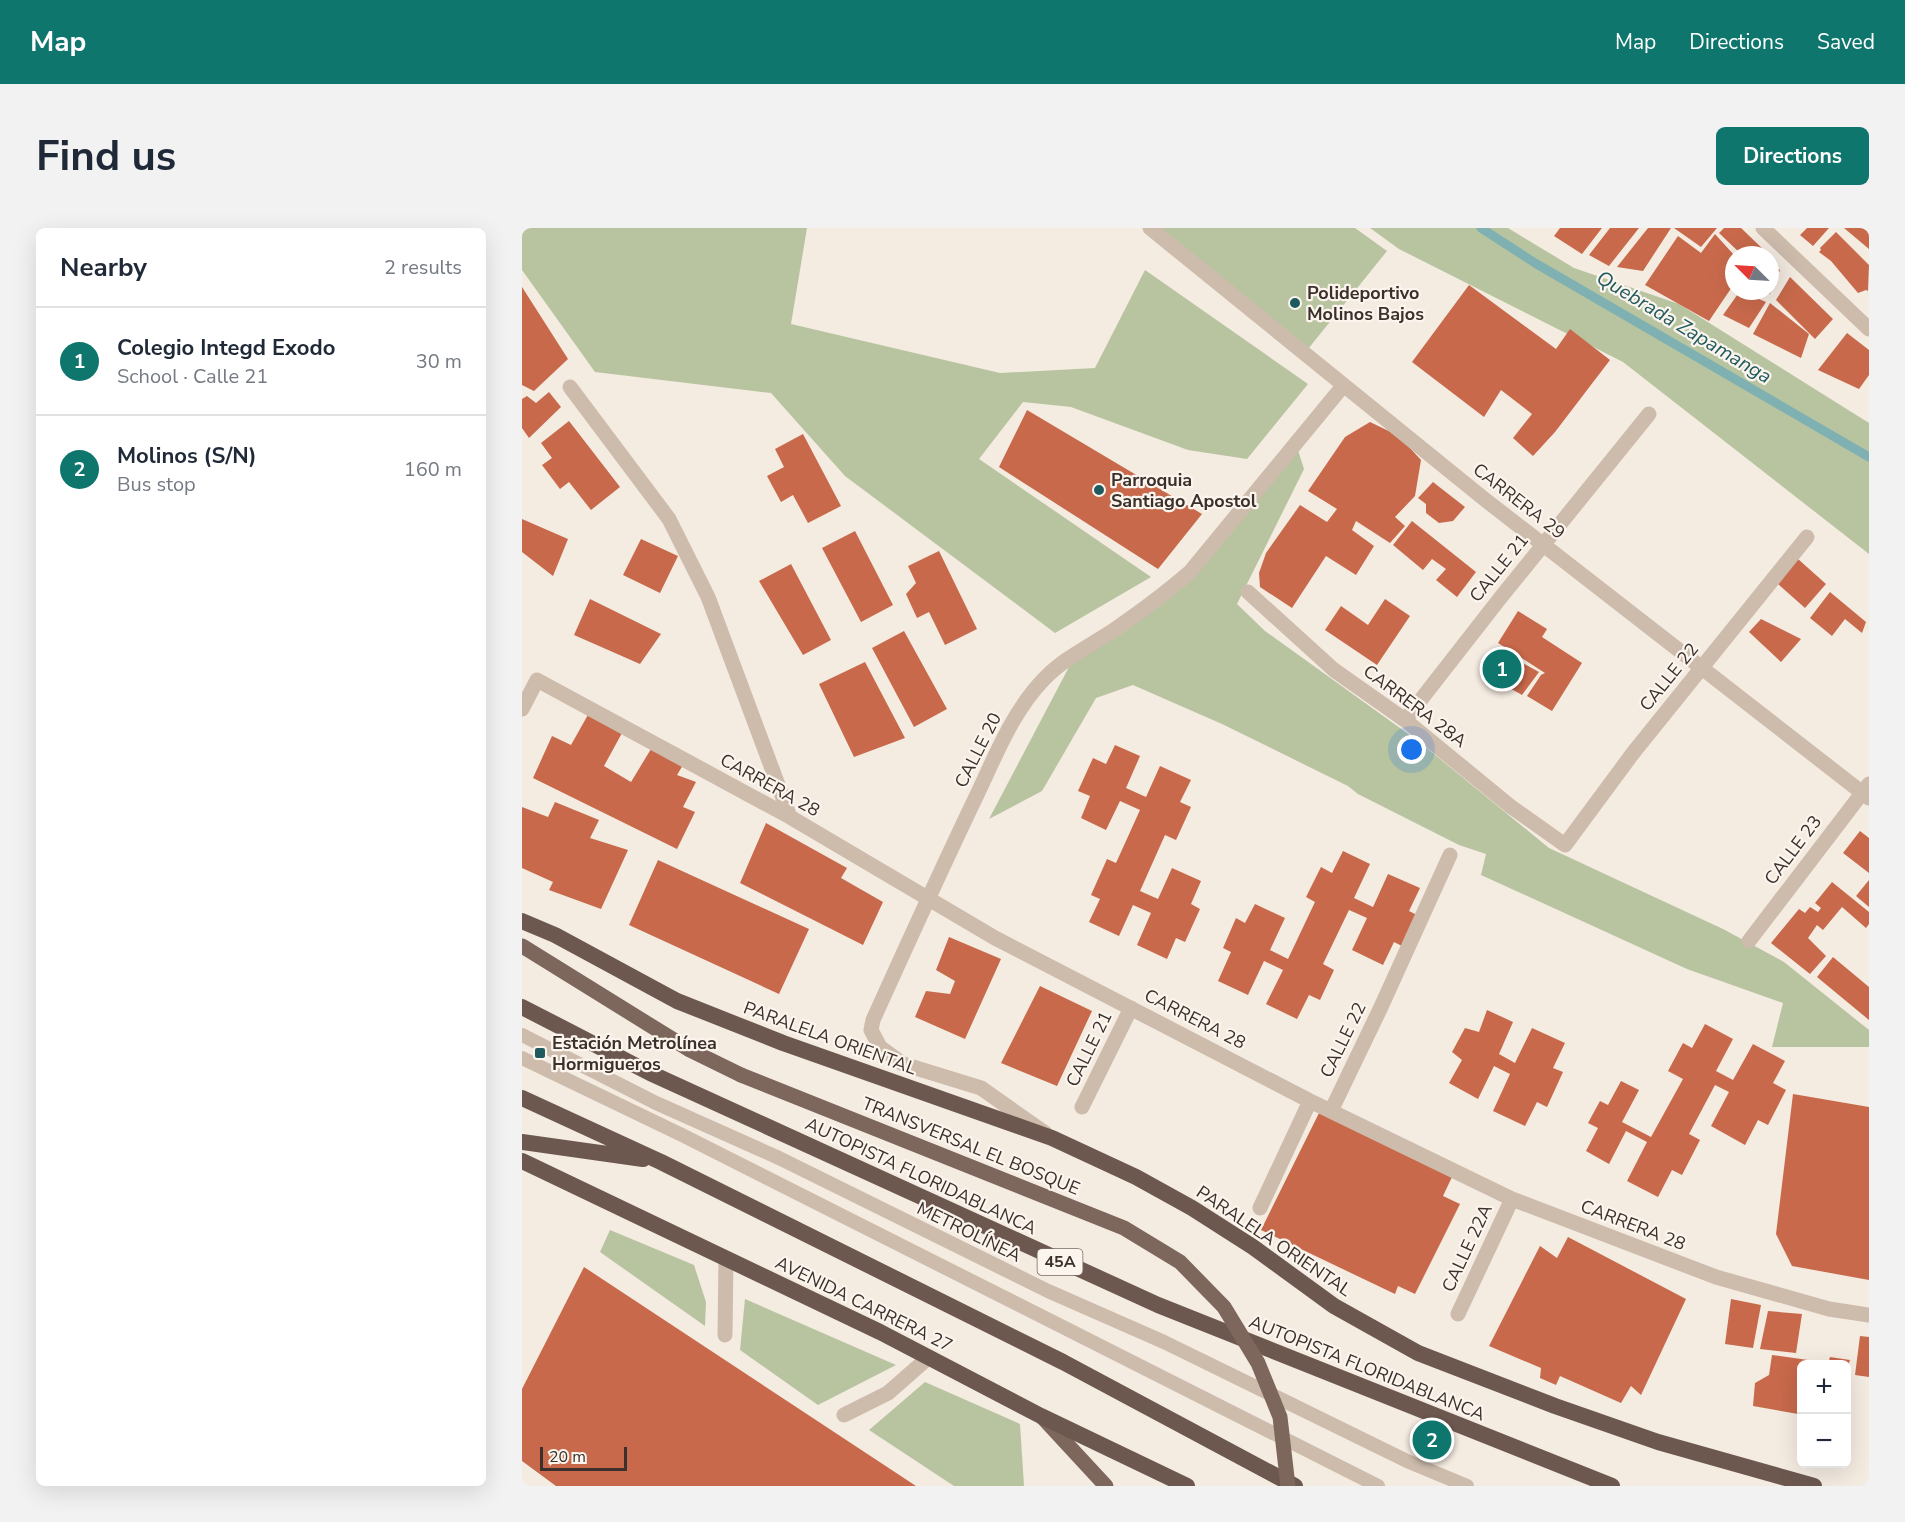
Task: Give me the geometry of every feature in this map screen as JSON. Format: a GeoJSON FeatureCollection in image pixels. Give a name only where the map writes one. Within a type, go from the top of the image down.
{"type":"FeatureCollection","features":[{"type":"Feature","properties":{"kind":"highway","name":"PARALELA ORIENTAL"},"geometry":{"type":"LineString","coordinates":[[522,921],[555,935],[676,1001],[783,1043],[1052,1138],[1136,1177],[1253,1247],[1334,1306],[1418,1353],[1555,1406],[1658,1442],[1814,1486]]}},
{"type":"Feature","properties":{"kind":"highway","name":"AUTOPISTA FLORIDABLANCA"},"geometry":{"type":"LineString","coordinates":[[525,1008],[651,1073],[1158,1305],[1612,1486]]}},
{"type":"Feature","properties":{"kind":"highway"},"geometry":{"type":"LineString","coordinates":[[522,1098],[661,1162],[1064,1362],[1295,1486]]}},
{"type":"Feature","properties":{"kind":"highway"},"geometry":{"type":"LineString","coordinates":[[522,1142],[661,1162]]}},
{"type":"Feature","properties":{"kind":"highway","name":"AVENIDA CARRERA 27"},"geometry":{"type":"LineString","coordinates":[[522,1161],[928,1357],[1041,1416],[1187,1486]]}},
{"type":"Feature","properties":{"kind":"main road","name":"TRANSVERSAL EL BOSQUE"},"geometry":{"type":"LineString","coordinates":[[522,946],[690,1050],[741,1075],[1124,1228],[1180,1262],[1224,1307],[1258,1363],[1280,1417],[1288,1486]]}},
{"type":"Feature","properties":{"kind":"main road"},"geometry":{"type":"LineString","coordinates":[[1041,1416],[1106,1486]]}},
{"type":"Feature","properties":{"kind":"street","name":"CARRERA 29"},"geometry":{"type":"LineString","coordinates":[[1150,228],[1343,386],[1627,612],[1867,792]]}},
{"type":"Feature","properties":{"kind":"street"},"geometry":{"type":"LineString","coordinates":[[1763,228],[1869,329]]}},
{"type":"Feature","properties":{"kind":"street","name":"CALLE 20"},"geometry":{"type":"LineString","coordinates":[[1052,1138],[981,1088],[903,1064],[880,1047],[871,1030],[873,1020],[927,899],[1003,741],[1025,701],[1044,678],[1068,658],[1115,629],[1168,591],[1190,572],[1343,386]]}},
{"type":"Feature","properties":{"kind":"street"},"geometry":{"type":"LineString","coordinates":[[570,387],[669,519],[708,597],[790,817]]}},
{"type":"Feature","properties":{"kind":"street","name":"CALLE 21"},"geometry":{"type":"LineString","coordinates":[[1405,720],[1649,414]]}},
{"type":"Feature","properties":{"kind":"street","name":"CALLE 22"},"geometry":{"type":"LineString","coordinates":[[1565,844],[1701,668],[1807,537]]}},
{"type":"Feature","properties":{"kind":"street","name":"CARRERA 28A"},"geometry":{"type":"LineString","coordinates":[[1248,592],[1334,670],[1405,720],[1510,806],[1565,844]]}},
{"type":"Feature","properties":{"kind":"street","name":"CARRERA 28"},"geometry":{"type":"LineString","coordinates":[[522,710],[537,680],[790,817],[995,938],[1310,1101],[1512,1199],[1716,1278],[1829,1309],[1869,1315]]}},
{"type":"Feature","properties":{"kind":"street","name":"CALLE 23"},"geometry":{"type":"LineString","coordinates":[[1749,941],[1867,792]]}},
{"type":"Feature","properties":{"kind":"street","name":"CALLE 22"},"geometry":{"type":"LineString","coordinates":[[1331,1111],[1450,855]]}},
{"type":"Feature","properties":{"kind":"street","name":"CALLE 21"},"geometry":{"type":"LineString","coordinates":[[1082,1107],[1131,1008]]}},
{"type":"Feature","properties":{"kind":"street"},"geometry":{"type":"LineString","coordinates":[[1260,1208],[1310,1101]]}},
{"type":"Feature","properties":{"kind":"street","name":"CALLE 22A"},"geometry":{"type":"LineString","coordinates":[[1458,1314],[1512,1199]]}},
{"type":"Feature","properties":{"kind":"street"},"geometry":{"type":"LineString","coordinates":[[725,1335],[726,1259]]}},
{"type":"Feature","properties":{"kind":"street"},"geometry":{"type":"LineString","coordinates":[[844,1415],[888,1393],[928,1357]]}},
{"type":"Feature","properties":{"kind":"lane","name":"METROLÍNEA"},"geometry":{"type":"LineString","coordinates":[[522,1035],[656,1103],[779,1158],[1048,1291],[1164,1342],[1407,1461],[1467,1486]]}},
{"type":"Feature","properties":{"kind":"lane"},"geometry":{"type":"LineString","coordinates":[[522,1058],[693,1140],[1378,1486]]}},
{"type":"Feature","properties":{"kind":"green space"},"geometry":{"type":"Polygon","coordinates":[[[522,228],[807,228],[791,324],[1000,373],[1095,368],[1145,270],[1308,384],[1247,459],[1188,450],[1071,407],[1023,402],[979,459],[1151,577],[1055,633],[845,476],[771,393],[595,372],[522,270],[522,228]]]}},
{"type":"Feature","properties":{"kind":"green space","name":"Polideportivo Molinos Bajos"},"geometry":{"type":"Polygon","coordinates":[[[1161,228],[1355,228],[1387,251],[1304,354],[1161,228]]]}},
{"type":"Feature","properties":{"kind":"green space"},"geometry":{"type":"Polygon","coordinates":[[[1370,228],[1508,228],[1574,268],[1679,304],[1869,423],[1869,554],[1623,362],[1399,249],[1370,228]]]}},
{"type":"Feature","properties":{"kind":"green space"},"geometry":{"type":"Polygon","coordinates":[[[1296,444],[1304,469],[1237,604],[1265,631],[1418,741],[1549,848],[1723,929],[1784,962],[1869,1030],[1869,1047],[1772,1047],[1783,1003],[1687,969],[1481,875],[1486,854],[1459,845],[1358,794],[1348,786],[1222,724],[1133,685],[1096,698],[1042,791],[989,819],[1069,667],[1192,579],[1296,444]]]}},
{"type":"Feature","properties":{"kind":"green space"},"geometry":{"type":"Polygon","coordinates":[[[610,1230],[694,1265],[706,1302],[705,1326],[600,1252],[610,1230]]]}},
{"type":"Feature","properties":{"kind":"green space"},"geometry":{"type":"Polygon","coordinates":[[[745,1299],[896,1365],[818,1405],[740,1350],[745,1299]]]}},
{"type":"Feature","properties":{"kind":"green space"},"geometry":{"type":"Polygon","coordinates":[[[925,1382],[1020,1424],[1024,1486],[954,1486],[869,1430],[925,1382]]]}},
{"type":"Feature","properties":{"kind":"building"},"geometry":{"type":"Polygon","coordinates":[[[1560,228],[1602,228],[1582,254],[1554,236],[1560,228]]]}},
{"type":"Feature","properties":{"kind":"building"},"geometry":{"type":"Polygon","coordinates":[[[1610,228],[1639,228],[1609,266],[1589,255],[1610,228]]]}},
{"type":"Feature","properties":{"kind":"building"},"geometry":{"type":"Polygon","coordinates":[[[1648,228],[1671,228],[1643,271],[1617,267],[1648,228]]]}},
{"type":"Feature","properties":{"kind":"building"},"geometry":{"type":"Polygon","coordinates":[[[1674,228],[1717,228],[1701,247],[1674,228]]]}},
{"type":"Feature","properties":{"kind":"building"},"geometry":{"type":"Polygon","coordinates":[[[1724,228],[1741,228],[1760,246],[1733,246],[1719,233],[1724,228]]]}},
{"type":"Feature","properties":{"kind":"building"},"geometry":{"type":"Polygon","coordinates":[[[1807,228],[1829,228],[1813,246],[1800,235],[1807,228]]]}},
{"type":"Feature","properties":{"kind":"building"},"geometry":{"type":"Polygon","coordinates":[[[1844,228],[1869,228],[1869,249],[1844,228]]]}},
{"type":"Feature","properties":{"kind":"building"},"geometry":{"type":"Polygon","coordinates":[[[1836,232],[1869,265],[1868,291],[1858,293],[1831,261],[1819,252],[1820,248],[1836,232]]]}},
{"type":"Feature","properties":{"kind":"building"},"geometry":{"type":"Polygon","coordinates":[[[1715,234],[1726,246],[1725,297],[1709,321],[1645,285],[1678,236],[1701,253],[1715,234]]]}},
{"type":"Feature","properties":{"kind":"building"},"geometry":{"type":"Polygon","coordinates":[[[1790,277],[1833,319],[1815,339],[1776,300],[1779,300],[1779,295],[1790,277]]]}},
{"type":"Feature","properties":{"kind":"building"},"geometry":{"type":"Polygon","coordinates":[[[1469,285],[1556,349],[1570,329],[1610,360],[1555,432],[1533,456],[1513,438],[1532,414],[1501,390],[1484,417],[1412,362],[1469,285]]]}},
{"type":"Feature","properties":{"kind":"building"},"geometry":{"type":"Polygon","coordinates":[[[522,287],[568,359],[534,391],[522,385],[522,287]]]}},
{"type":"Feature","properties":{"kind":"building"},"geometry":{"type":"Polygon","coordinates":[[[1734,300],[1766,302],[1749,328],[1723,315],[1734,300]]]}},
{"type":"Feature","properties":{"kind":"building"},"geometry":{"type":"Polygon","coordinates":[[[1770,303],[1809,334],[1801,358],[1753,334],[1770,303]]]}},
{"type":"Feature","properties":{"kind":"building"},"geometry":{"type":"Polygon","coordinates":[[[1847,333],[1869,350],[1869,375],[1859,389],[1818,370],[1847,333]]]}},
{"type":"Feature","properties":{"kind":"building"},"geometry":{"type":"Polygon","coordinates":[[[549,392],[561,407],[529,438],[522,428],[522,399],[527,396],[536,403],[549,392]]]}},
{"type":"Feature","properties":{"kind":"building","name":"Parroquia Santiago Apostol"},"geometry":{"type":"Polygon","coordinates":[[[1027,410],[1202,514],[1158,569],[999,467],[1027,410]]]}},
{"type":"Feature","properties":{"kind":"building"},"geometry":{"type":"Polygon","coordinates":[[[569,421],[620,487],[591,510],[569,482],[560,489],[542,465],[552,458],[541,443],[569,421]]]}},
{"type":"Feature","properties":{"kind":"building"},"geometry":{"type":"Polygon","coordinates":[[[1370,422],[1399,436],[1421,460],[1415,496],[1395,517],[1405,526],[1390,543],[1356,521],[1352,530],[1374,546],[1356,575],[1326,556],[1292,608],[1260,587],[1259,573],[1266,553],[1300,505],[1327,522],[1337,509],[1308,491],[1345,437],[1370,422]]]}},
{"type":"Feature","properties":{"kind":"building"},"geometry":{"type":"Polygon","coordinates":[[[803,434],[841,506],[808,523],[793,495],[781,502],[767,476],[784,467],[775,449],[803,434]]]}},
{"type":"Feature","properties":{"kind":"building"},"geometry":{"type":"Polygon","coordinates":[[[1433,482],[1465,507],[1453,521],[1439,523],[1426,513],[1426,504],[1418,498],[1433,482]]]}},
{"type":"Feature","properties":{"kind":"building"},"geometry":{"type":"Polygon","coordinates":[[[522,519],[568,539],[553,576],[522,552],[522,519]]]}},
{"type":"Feature","properties":{"kind":"building"},"geometry":{"type":"Polygon","coordinates":[[[1412,521],[1476,572],[1457,597],[1436,580],[1446,569],[1432,559],[1423,570],[1393,545],[1412,521]]]}},
{"type":"Feature","properties":{"kind":"building"},"geometry":{"type":"Polygon","coordinates":[[[855,531],[893,605],[861,622],[822,548],[855,531]]]}},
{"type":"Feature","properties":{"kind":"building"},"geometry":{"type":"Polygon","coordinates":[[[641,539],[678,556],[660,593],[623,575],[641,539]]]}},
{"type":"Feature","properties":{"kind":"building"},"geometry":{"type":"Polygon","coordinates":[[[939,551],[977,629],[945,645],[929,612],[917,618],[906,594],[916,583],[908,566],[939,551]]]}},
{"type":"Feature","properties":{"kind":"building"},"geometry":{"type":"Polygon","coordinates":[[[1798,559],[1826,584],[1805,608],[1777,583],[1798,559]]]}},
{"type":"Feature","properties":{"kind":"building"},"geometry":{"type":"Polygon","coordinates":[[[791,564],[831,640],[803,655],[759,581],[791,564]]]}},
{"type":"Feature","properties":{"kind":"building"},"geometry":{"type":"Polygon","coordinates":[[[1830,592],[1866,622],[1862,633],[1845,619],[1832,636],[1810,618],[1830,592]]]}},
{"type":"Feature","properties":{"kind":"building"},"geometry":{"type":"Polygon","coordinates":[[[590,599],[661,634],[640,664],[574,635],[590,599]]]}},
{"type":"Feature","properties":{"kind":"building"},"geometry":{"type":"Polygon","coordinates":[[[1385,599],[1410,616],[1377,665],[1325,630],[1341,606],[1368,625],[1385,599]]]}},
{"type":"Feature","properties":{"kind":"building"},"geometry":{"type":"Polygon","coordinates":[[[1518,611],[1547,629],[1542,637],[1582,663],[1552,711],[1527,696],[1541,675],[1545,673],[1498,643],[1518,611]]]}},
{"type":"Feature","properties":{"kind":"building"},"geometry":{"type":"Polygon","coordinates":[[[1761,619],[1801,639],[1781,662],[1749,632],[1761,619]]]}},
{"type":"Feature","properties":{"kind":"building"},"geometry":{"type":"Polygon","coordinates":[[[904,631],[947,709],[914,727],[872,648],[904,631]]]}},
{"type":"Feature","properties":{"kind":"building"},"geometry":{"type":"Polygon","coordinates":[[[1495,648],[1539,672],[1522,695],[1480,671],[1495,648]]]}},
{"type":"Feature","properties":{"kind":"building"},"geometry":{"type":"Polygon","coordinates":[[[865,662],[905,738],[854,757],[819,684],[865,662]]]}},
{"type":"Feature","properties":{"kind":"building"},"geometry":{"type":"Polygon","coordinates":[[[589,713],[622,733],[604,766],[631,782],[651,749],[683,765],[677,775],[696,782],[683,807],[695,812],[677,849],[533,778],[552,736],[571,745],[589,713]]]}},
{"type":"Feature","properties":{"kind":"building"},"geometry":{"type":"Polygon","coordinates":[[[1115,745],[1140,756],[1126,788],[1146,797],[1160,766],[1191,780],[1180,802],[1191,807],[1176,840],[1165,835],[1140,891],[1158,899],[1172,868],[1201,881],[1191,904],[1200,909],[1185,942],[1176,938],[1167,959],[1137,945],[1151,913],[1133,905],[1119,936],[1089,922],[1100,899],[1091,895],[1107,859],[1116,863],[1140,810],[1120,801],[1106,830],[1081,818],[1090,796],[1078,791],[1093,758],[1106,764],[1115,745]]]}},
{"type":"Feature","properties":{"kind":"building"},"geometry":{"type":"Polygon","coordinates":[[[555,802],[599,820],[590,838],[628,850],[601,909],[549,890],[553,882],[522,868],[522,807],[548,817],[555,802]]]}},
{"type":"Feature","properties":{"kind":"building"},"geometry":{"type":"Polygon","coordinates":[[[766,823],[847,868],[841,878],[883,902],[863,945],[740,883],[766,823]]]}},
{"type":"Feature","properties":{"kind":"building"},"geometry":{"type":"Polygon","coordinates":[[[1860,831],[1869,838],[1869,873],[1843,853],[1860,831]]]}},
{"type":"Feature","properties":{"kind":"building"},"geometry":{"type":"Polygon","coordinates":[[[1343,851],[1370,864],[1354,898],[1373,907],[1388,874],[1420,888],[1409,911],[1419,916],[1404,947],[1394,942],[1383,965],[1352,950],[1367,918],[1349,910],[1323,964],[1334,970],[1320,1000],[1309,995],[1297,1019],[1266,1004],[1283,970],[1264,961],[1248,995],[1218,981],[1231,952],[1223,948],[1236,918],[1245,923],[1255,904],[1285,918],[1270,950],[1288,959],[1315,902],[1306,897],[1321,867],[1332,873],[1343,851]]]}},
{"type":"Feature","properties":{"kind":"building"},"geometry":{"type":"Polygon","coordinates":[[[658,860],[809,929],[779,994],[629,925],[658,860]]]}},
{"type":"Feature","properties":{"kind":"building"},"geometry":{"type":"Polygon","coordinates":[[[1869,880],[1869,907],[1856,896],[1869,880]]]}},
{"type":"Feature","properties":{"kind":"building"},"geometry":{"type":"Polygon","coordinates":[[[1832,882],[1869,912],[1869,924],[1866,928],[1842,907],[1823,930],[1817,925],[1808,938],[1826,956],[1810,974],[1771,943],[1799,909],[1805,913],[1810,907],[1818,912],[1821,908],[1815,903],[1832,882]]]}},
{"type":"Feature","properties":{"kind":"building"},"geometry":{"type":"Polygon","coordinates":[[[949,937],[1001,959],[965,1039],[915,1017],[926,991],[950,994],[955,981],[936,970],[949,937]]]}},
{"type":"Feature","properties":{"kind":"building"},"geometry":{"type":"Polygon","coordinates":[[[1833,957],[1869,987],[1869,1020],[1817,977],[1833,957]]]}},
{"type":"Feature","properties":{"kind":"building"},"geometry":{"type":"Polygon","coordinates":[[[1040,986],[1092,1011],[1057,1086],[1001,1063],[1040,986]]]}},
{"type":"Feature","properties":{"kind":"building"},"geometry":{"type":"Polygon","coordinates":[[[1487,1010],[1513,1022],[1499,1054],[1515,1063],[1532,1028],[1565,1043],[1553,1068],[1563,1072],[1547,1107],[1537,1102],[1525,1126],[1493,1111],[1510,1074],[1494,1066],[1478,1099],[1449,1083],[1462,1060],[1452,1052],[1465,1028],[1479,1032],[1487,1010]]]}},
{"type":"Feature","properties":{"kind":"building"},"geometry":{"type":"Polygon","coordinates":[[[1705,1024],[1733,1039],[1716,1071],[1733,1080],[1753,1044],[1785,1061],[1773,1083],[1786,1090],[1768,1125],[1758,1120],[1745,1145],[1711,1126],[1729,1092],[1715,1085],[1689,1134],[1700,1140],[1682,1175],[1672,1170],[1658,1197],[1627,1181],[1647,1142],[1626,1131],[1609,1164],[1586,1151],[1598,1128],[1588,1123],[1600,1101],[1608,1105],[1621,1081],[1639,1090],[1622,1122],[1651,1137],[1683,1079],[1668,1071],[1683,1043],[1692,1048],[1705,1024]]]}},
{"type":"Feature","properties":{"kind":"building"},"geometry":{"type":"Polygon","coordinates":[[[1793,1094],[1869,1107],[1869,1280],[1792,1266],[1776,1234],[1793,1094]]]}},
{"type":"Feature","properties":{"kind":"building"},"geometry":{"type":"Polygon","coordinates":[[[1319,1113],[1452,1177],[1443,1196],[1460,1204],[1415,1294],[1398,1286],[1395,1294],[1261,1230],[1319,1113]]]}},
{"type":"Feature","properties":{"kind":"building"},"geometry":{"type":"Polygon","coordinates":[[[1568,1237],[1686,1299],[1641,1395],[1631,1386],[1621,1403],[1560,1376],[1556,1385],[1540,1378],[1541,1368],[1489,1346],[1540,1246],[1557,1258],[1568,1237]]]}},
{"type":"Feature","properties":{"kind":"building"},"geometry":{"type":"Polygon","coordinates":[[[584,1267],[916,1486],[556,1486],[522,1461],[522,1389],[584,1267]]]}},
{"type":"Feature","properties":{"kind":"building"},"geometry":{"type":"Polygon","coordinates":[[[1731,1299],[1761,1305],[1753,1348],[1725,1344],[1731,1299]]]}},
{"type":"Feature","properties":{"kind":"building"},"geometry":{"type":"Polygon","coordinates":[[[1768,1311],[1802,1314],[1796,1353],[1760,1349],[1768,1311]]]}},
{"type":"Feature","properties":{"kind":"building"},"geometry":{"type":"Polygon","coordinates":[[[1860,1336],[1869,1337],[1869,1377],[1855,1375],[1860,1336]]]}},
{"type":"Feature","properties":{"kind":"building"},"geometry":{"type":"Polygon","coordinates":[[[1772,1355],[1808,1360],[1797,1360],[1797,1414],[1753,1406],[1755,1383],[1769,1375],[1772,1355]]]}},
{"type":"Feature","properties":{"kind":"building"},"geometry":{"type":"Polygon","coordinates":[[[1830,1357],[1850,1360],[1829,1360],[1830,1357]]]}},
{"type":"Feature","properties":{"kind":"waterway","name":"Quebrada Zapamanga"},"geometry":{"type":"LineString","coordinates":[[1481,228],[1535,263],[1869,457]]}},
{"type":"Feature","properties":{"kind":"place","name":"Polideportivo Molinos Bajos"},"geometry":{"type":"Point","coordinates":[1295,303]}},
{"type":"Feature","properties":{"kind":"place","name":"Parroquia Santiago Apostol"},"geometry":{"type":"Point","coordinates":[1099,490]}},
{"type":"Feature","properties":{"kind":"place","name":"Colegio Integd Exodo"},"geometry":{"type":"Point","coordinates":[1502,669]}},
{"type":"Feature","properties":{"kind":"place","name":"Estación Metrolínea Hormigueros"},"geometry":{"type":"Point","coordinates":[540,1053]}},
{"type":"Feature","properties":{"kind":"place","name":"Molinos (S/N)"},"geometry":{"type":"Point","coordinates":[1432,1440]}}]}
